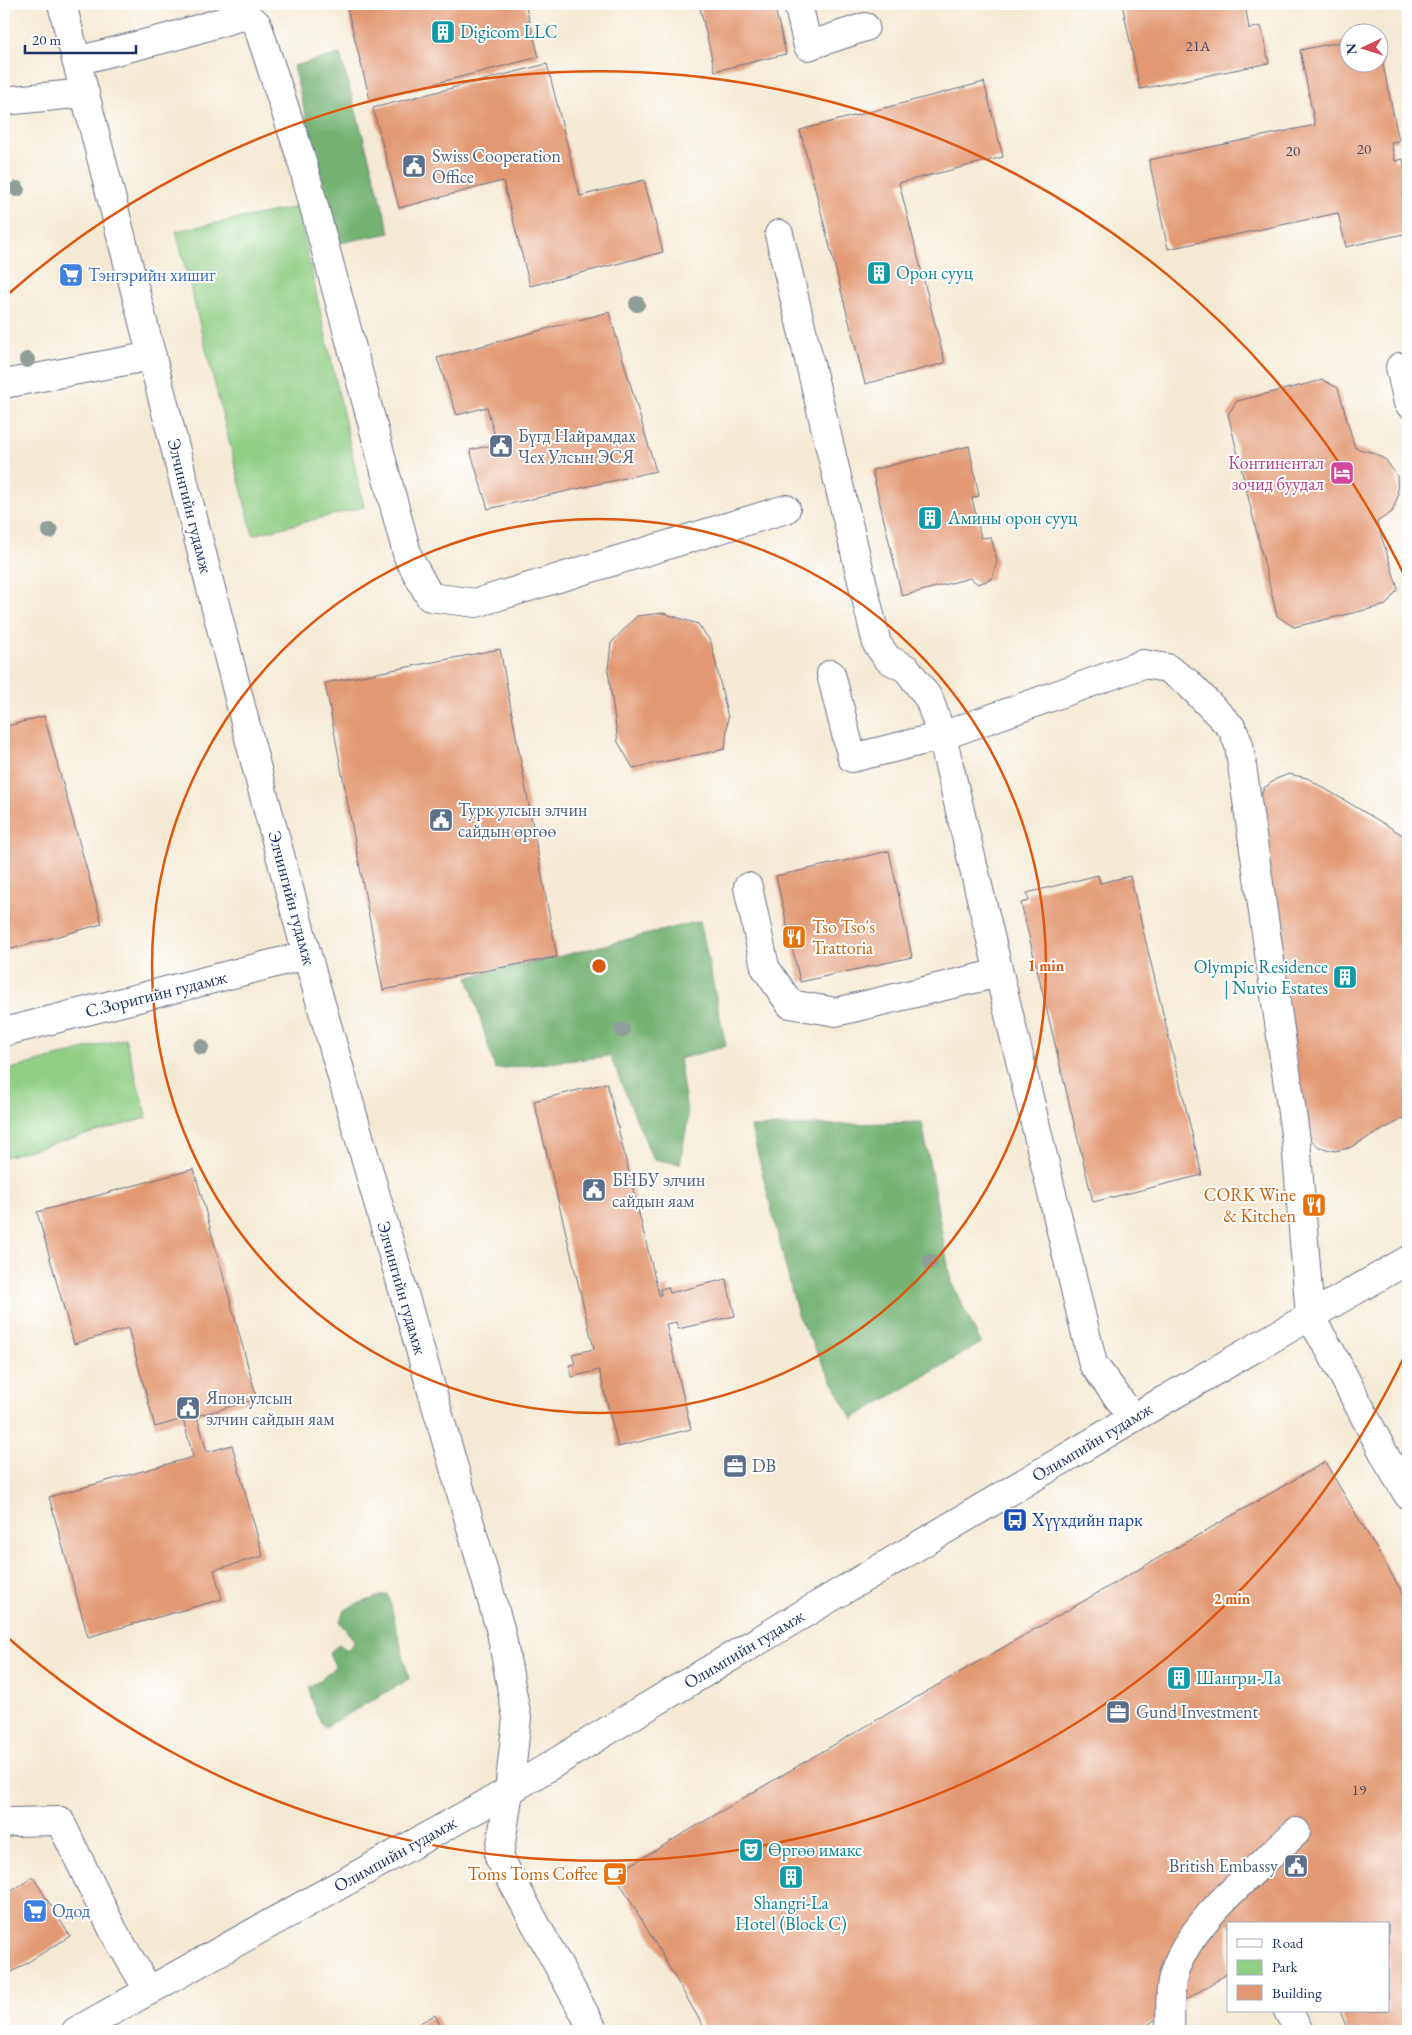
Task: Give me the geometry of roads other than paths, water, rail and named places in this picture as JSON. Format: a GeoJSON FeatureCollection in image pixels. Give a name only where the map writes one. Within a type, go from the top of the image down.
{"type":"FeatureCollection","features":[{"type":"Feature","properties":{"kind":"street","name":"Элчингийн гудамж"},"geometry":{"type":"LineString","coordinates":[[62,4],[260,781],[307,956],[500,1632],[516,1718],[509,1790],[499,1857],[594,2031]]}},
{"type":"Feature","properties":{"kind":"street"},"geometry":{"type":"LineString","coordinates":[[798,4],[808,46],[865,27]]}},
{"type":"Feature","properties":{"kind":"street"},"geometry":{"type":"LineString","coordinates":[[76,61],[171,37],[245,15],[256,24],[302,158],[408,556],[430,597],[476,602],[786,509]]}},
{"type":"Feature","properties":{"kind":"street"},"geometry":{"type":"LineString","coordinates":[[4,102],[85,92]]}},
{"type":"Feature","properties":{"kind":"street"},"geometry":{"type":"LineString","coordinates":[[779,234],[877,644],[888,659],[907,669],[929,699],[942,736],[1093,1364],[1133,1418]]}},
{"type":"Feature","properties":{"kind":"street"},"geometry":{"type":"LineString","coordinates":[[4,384],[152,356]]}},
{"type":"Feature","properties":{"kind":"street"},"geometry":{"type":"LineString","coordinates":[[1400,367],[1408,403]]}},
{"type":"Feature","properties":{"kind":"street"},"geometry":{"type":"LineString","coordinates":[[831,674],[852,758],[942,736],[1143,664],[1167,668],[1188,683],[1232,728],[1239,745],[1243,767],[1296,1141],[1310,1317],[1400,1462],[1408,1495]]}},
{"type":"Feature","properties":{"kind":"street"},"geometry":{"type":"LineString","coordinates":[[748,887],[765,967],[790,1004],[836,1012],[999,972]]}},
{"type":"Feature","properties":{"kind":"street","name":"С.Зоригийн гудамж"},"geometry":{"type":"LineString","coordinates":[[4,1032],[307,956]]}},
{"type":"Feature","properties":{"kind":"street","name":"Олимпийн гудамж"},"geometry":{"type":"LineString","coordinates":[[76,2031],[509,1790],[1133,1418],[1408,1260]]}},
{"type":"Feature","properties":{"kind":"street"},"geometry":{"type":"LineString","coordinates":[[4,1824],[9,1822],[60,1821],[114,1932],[149,1991]]}},
{"type":"Feature","properties":{"kind":"street"},"geometry":{"type":"LineString","coordinates":[[1170,2031],[1172,1981],[1188,1940],[1227,1914],[1296,1832]]}},
{"type":"Feature","properties":{"kind":"street"},"geometry":{"type":"LineString","coordinates":[[1289,2012],[1299,2031]]}},
{"type":"Feature","properties":{"kind":"place","name":"Digicom LLC"},"geometry":{"type":"Point","coordinates":[443,32]}},
{"type":"Feature","properties":{"kind":"place","name":"Swiss Cooperation Office"},"geometry":{"type":"Point","coordinates":[414,166]}},
{"type":"Feature","properties":{"kind":"place","name":"Орон сууц"},"geometry":{"type":"Point","coordinates":[879,273]}},
{"type":"Feature","properties":{"kind":"place","name":"Тэнгэрийн хишиг"},"geometry":{"type":"Point","coordinates":[71,275]}},
{"type":"Feature","properties":{"kind":"place","name":"Бүгд Найрамдах Чех Улсын ЭСЯ"},"geometry":{"type":"Point","coordinates":[501,446]}},
{"type":"Feature","properties":{"kind":"place","name":"Континентал зочид буудал"},"geometry":{"type":"Point","coordinates":[1342,473]}},
{"type":"Feature","properties":{"kind":"place","name":"Амины орон сууц"},"geometry":{"type":"Point","coordinates":[930,518]}},
{"type":"Feature","properties":{"kind":"place","name":"Турк улсын элчин сайдын өргөө"},"geometry":{"type":"Point","coordinates":[441,820]}},
{"type":"Feature","properties":{"kind":"place","name":"Tso Tso's Trattoria"},"geometry":{"type":"Point","coordinates":[794,937]}},
{"type":"Feature","properties":{"kind":"place","name":"Olympic Residence | Nuvio Estates"},"geometry":{"type":"Point","coordinates":[1345,977]}},
{"type":"Feature","properties":{"kind":"place","name":"БНБУ элчин сайдын яам"},"geometry":{"type":"Point","coordinates":[594,1190]}},
{"type":"Feature","properties":{"kind":"place","name":"CORK Wine & Kitchen"},"geometry":{"type":"Point","coordinates":[1314,1205]}},
{"type":"Feature","properties":{"kind":"place","name":"Япон улсын элчин сайдын яам"},"geometry":{"type":"Point","coordinates":[188,1408]}},
{"type":"Feature","properties":{"kind":"place","name":"DB"},"geometry":{"type":"Point","coordinates":[735,1466]}},
{"type":"Feature","properties":{"kind":"place","name":"Хүүхдийн парк"},"geometry":{"type":"Point","coordinates":[1015,1520]}},
{"type":"Feature","properties":{"kind":"place","name":"Шангри-Лa"},"geometry":{"type":"Point","coordinates":[1179,1678]}},
{"type":"Feature","properties":{"kind":"place","name":"Gund Investment"},"geometry":{"type":"Point","coordinates":[1118,1712]}},
{"type":"Feature","properties":{"kind":"place","name":"Өргөө имакс"},"geometry":{"type":"Point","coordinates":[751,1850]}},
{"type":"Feature","properties":{"kind":"place","name":"British Embassy"},"geometry":{"type":"Point","coordinates":[1296,1866]}},
{"type":"Feature","properties":{"kind":"place","name":"Toms Toms Coffee"},"geometry":{"type":"Point","coordinates":[615,1874]}},
{"type":"Feature","properties":{"kind":"place","name":"Shangri-La Hotel (Block C)"},"geometry":{"type":"Point","coordinates":[791,1877]}},
{"type":"Feature","properties":{"kind":"place","name":"Одод"},"geometry":{"type":"Point","coordinates":[35,1911]}}]}
